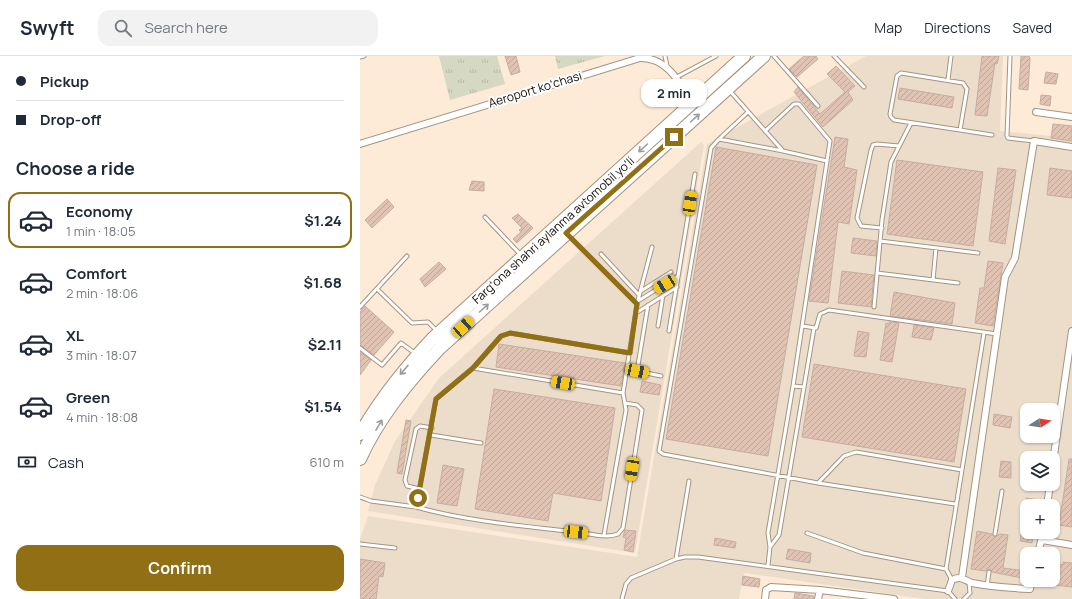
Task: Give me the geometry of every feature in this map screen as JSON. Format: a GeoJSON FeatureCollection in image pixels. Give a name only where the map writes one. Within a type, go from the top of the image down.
{"type":"FeatureCollection","features":[{"type":"Feature","properties":{"kind":"highway","name":"Fargʻona shahri aylanma avtomobil yoʻli"},"geometry":{"type":"LineString","coordinates":[[360,458],[382,419],[404,388],[440,348],[764,56]]}},
{"type":"Feature","properties":{"kind":"highway","name":"Fargʻona shahri aylanma avtomobil yoʻli"},"geometry":{"type":"LineString","coordinates":[[360,434],[373,412],[398,378],[417,355],[439,333],[522,256],[693,103],[741,57]]}},
{"type":"Feature","properties":{"kind":"street","name":"Aeroport koʻchasi"},"geometry":{"type":"LineString","coordinates":[[360,144],[640,58],[656,60],[667,68],[676,78],[693,103]]}},
{"type":"Feature","properties":{"kind":"street"},"geometry":{"type":"LineString","coordinates":[[1036,112],[1072,117]]}},
{"type":"Feature","properties":{"kind":"street"},"geometry":{"type":"LineString","coordinates":[[962,577],[1005,277],[1015,258],[1034,141],[1072,147]]}},
{"type":"Feature","properties":{"kind":"street"},"geometry":{"type":"LineString","coordinates":[[1055,451],[1072,331]]}},
{"type":"Feature","properties":{"kind":"street"},"geometry":{"type":"LineString","coordinates":[[1040,547],[1042,540],[1072,545]]}},
{"type":"Feature","properties":{"kind":"street"},"geometry":{"type":"LineString","coordinates":[[948,591],[952,580],[962,577]]}},
{"type":"Feature","properties":{"kind":"street"},"geometry":{"type":"LineString","coordinates":[[962,577],[968,582],[987,586],[1030,589],[1030,587]]}},
{"type":"Feature","properties":{"kind":"street"},"geometry":{"type":"LineString","coordinates":[[765,599],[768,587],[820,590],[873,598],[894,599]]}},
{"type":"Feature","properties":{"kind":"street"},"geometry":{"type":"LineString","coordinates":[[818,599],[820,590]]}},
{"type":"Feature","properties":{"kind":"lane"},"geometry":{"type":"LineString","coordinates":[[360,58],[364,56]]}},
{"type":"Feature","properties":{"kind":"lane"},"geometry":{"type":"LineString","coordinates":[[665,56],[667,68]]}},
{"type":"Feature","properties":{"kind":"lane"},"geometry":{"type":"LineString","coordinates":[[676,78],[716,56]]}},
{"type":"Feature","properties":{"kind":"lane"},"geometry":{"type":"LineString","coordinates":[[774,56],[818,106]]}},
{"type":"Feature","properties":{"kind":"lane"},"geometry":{"type":"LineString","coordinates":[[834,56],[864,87]]}},
{"type":"Feature","properties":{"kind":"lane"},"geometry":{"type":"LineString","coordinates":[[948,80],[951,56]]}},
{"type":"Feature","properties":{"kind":"lane"},"geometry":{"type":"LineString","coordinates":[[1010,56],[1007,136],[1008,138],[1034,141]]}},
{"type":"Feature","properties":{"kind":"lane"},"geometry":{"type":"LineString","coordinates":[[960,130],[967,89],[963,83],[902,73],[897,76],[890,117],[894,120],[992,135]]}},
{"type":"Feature","properties":{"kind":"lane"},"geometry":{"type":"LineString","coordinates":[[728,89],[783,151]]}},
{"type":"Feature","properties":{"kind":"lane"},"geometry":{"type":"LineString","coordinates":[[765,131],[794,104],[799,104],[830,142],[793,386],[768,533],[770,547],[768,565]]}},
{"type":"Feature","properties":{"kind":"lane"},"geometry":{"type":"LineString","coordinates":[[748,112],[719,138],[711,148],[659,451],[663,454],[818,483],[955,504]]}},
{"type":"Feature","properties":{"kind":"lane"},"geometry":{"type":"LineString","coordinates":[[874,307],[880,241],[891,162],[911,123]]}},
{"type":"Feature","properties":{"kind":"lane"},"geometry":{"type":"LineString","coordinates":[[719,138],[827,161]]}},
{"type":"Feature","properties":{"kind":"lane"},"geometry":{"type":"LineString","coordinates":[[882,228],[862,226],[857,218],[871,150],[873,145],[877,144],[899,146]]}},
{"type":"Feature","properties":{"kind":"lane"},"geometry":{"type":"LineString","coordinates":[[668,331],[695,174]]}},
{"type":"Feature","properties":{"kind":"lane"},"geometry":{"type":"LineString","coordinates":[[485,217],[522,256]]}},
{"type":"Feature","properties":{"kind":"lane"},"geometry":{"type":"LineString","coordinates":[[566,233],[638,302]]}},
{"type":"Feature","properties":{"kind":"lane"},"geometry":{"type":"LineString","coordinates":[[880,241],[978,253]]}},
{"type":"Feature","properties":{"kind":"lane"},"geometry":{"type":"LineString","coordinates":[[604,535],[626,410],[623,393],[636,313],[652,247]]}},
{"type":"Feature","properties":{"kind":"lane"},"geometry":{"type":"LineString","coordinates":[[933,280],[936,248]]}},
{"type":"Feature","properties":{"kind":"lane"},"geometry":{"type":"LineString","coordinates":[[601,254],[640,295]]}},
{"type":"Feature","properties":{"kind":"lane"},"geometry":{"type":"LineString","coordinates":[[360,307],[407,256]]}},
{"type":"Feature","properties":{"kind":"lane"},"geometry":{"type":"LineString","coordinates":[[641,290],[671,272]]}},
{"type":"Feature","properties":{"kind":"lane"},"geometry":{"type":"LineString","coordinates":[[877,273],[958,282]]}},
{"type":"Feature","properties":{"kind":"lane"},"geometry":{"type":"LineString","coordinates":[[638,302],[678,276]]}},
{"type":"Feature","properties":{"kind":"lane"},"geometry":{"type":"LineString","coordinates":[[636,313],[676,287]]}},
{"type":"Feature","properties":{"kind":"lane"},"geometry":{"type":"LineString","coordinates":[[377,289],[412,324],[428,322],[439,333]]}},
{"type":"Feature","properties":{"kind":"lane"},"geometry":{"type":"LineString","coordinates":[[658,326],[663,295]]}},
{"type":"Feature","properties":{"kind":"lane"},"geometry":{"type":"LineString","coordinates":[[637,371],[648,305]]}},
{"type":"Feature","properties":{"kind":"lane"},"geometry":{"type":"LineString","coordinates":[[770,547],[779,535],[814,328],[817,327],[820,314],[829,310],[997,334]]}},
{"type":"Feature","properties":{"kind":"lane"},"geometry":{"type":"LineString","coordinates":[[802,326],[814,328]]}},
{"type":"Feature","properties":{"kind":"lane"},"geometry":{"type":"LineString","coordinates":[[952,580],[946,569],[955,504],[962,470],[984,332]]}},
{"type":"Feature","properties":{"kind":"lane"},"geometry":{"type":"LineString","coordinates":[[416,507],[431,435],[436,399],[473,368],[501,336],[510,333],[630,353]]}},
{"type":"Feature","properties":{"kind":"lane"},"geometry":{"type":"LineString","coordinates":[[360,348],[380,364],[383,364],[401,343],[417,355]]}},
{"type":"Feature","properties":{"kind":"lane"},"geometry":{"type":"LineString","coordinates":[[473,368],[623,393]]}},
{"type":"Feature","properties":{"kind":"lane"},"geometry":{"type":"LineString","coordinates":[[627,369],[661,376]]}},
{"type":"Feature","properties":{"kind":"lane"},"geometry":{"type":"LineString","coordinates":[[793,386],[804,388]]}},
{"type":"Feature","properties":{"kind":"lane"},"geometry":{"type":"LineString","coordinates":[[360,497],[371,501],[416,507],[435,513],[604,535],[614,535],[623,528],[642,410],[637,405],[625,403]]}},
{"type":"Feature","properties":{"kind":"lane"},"geometry":{"type":"LineString","coordinates":[[420,489],[407,486],[405,480],[416,429],[420,426],[432,428]]}},
{"type":"Feature","properties":{"kind":"lane"},"geometry":{"type":"LineString","coordinates":[[431,435],[481,443]]}},
{"type":"Feature","properties":{"kind":"lane"},"geometry":{"type":"LineString","coordinates":[[818,483],[844,456],[856,452],[962,470]]}},
{"type":"Feature","properties":{"kind":"lane"},"geometry":{"type":"LineString","coordinates":[[676,559],[689,481]]}},
{"type":"Feature","properties":{"kind":"lane"},"geometry":{"type":"LineString","coordinates":[[995,534],[1002,491]]}},
{"type":"Feature","properties":{"kind":"lane"},"geometry":{"type":"LineString","coordinates":[[807,533],[863,553],[946,569]]}},
{"type":"Feature","properties":{"kind":"lane"},"geometry":{"type":"LineString","coordinates":[[360,544],[395,548]]}},
{"type":"Feature","properties":{"kind":"lane"},"geometry":{"type":"LineString","coordinates":[[622,599],[626,584],[630,578],[676,559],[685,557],[698,557],[768,565],[948,591],[955,599]]}},
{"type":"Feature","properties":{"kind":"lane"},"geometry":{"type":"LineString","coordinates":[[987,586],[989,572]]}},
{"type":"Feature","properties":{"kind":"lane"},"geometry":{"type":"LineString","coordinates":[[964,599],[970,593],[968,582]]}},
{"type":"Feature","properties":{"kind":"shaded area"},"geometry":{"type":"Polygon","coordinates":[[[866,56],[1003,56],[1000,131],[1072,138],[1072,599],[925,599],[744,573],[739,599],[360,599],[360,539],[368,516],[637,557],[707,144],[866,56]]]}},
{"type":"Feature","properties":{"kind":"shaded area"},"geometry":{"type":"Polygon","coordinates":[[[701,142],[704,145],[635,553],[368,511],[375,485],[395,441],[439,378],[701,142]]]}},
{"type":"Feature","properties":{"kind":"green space"},"geometry":{"type":"Polygon","coordinates":[[[439,56],[497,56],[505,84],[450,100],[439,56]]]}},
{"type":"Feature","properties":{"kind":"green space"},"geometry":{"type":"Polygon","coordinates":[[[555,56],[605,56],[558,69],[555,56]]]}},
{"type":"Feature","properties":{"kind":"building"},"geometry":{"type":"Polygon","coordinates":[[[505,56],[516,56],[520,72],[511,75],[505,56]]]}},
{"type":"Feature","properties":{"kind":"building"},"geometry":{"type":"Polygon","coordinates":[[[804,56],[816,56],[818,59],[797,77],[789,69],[804,56]]]}},
{"type":"Feature","properties":{"kind":"building"},"geometry":{"type":"Polygon","coordinates":[[[982,56],[999,56],[997,64],[995,63],[987,116],[975,115],[982,56]]]}},
{"type":"Feature","properties":{"kind":"building"},"geometry":{"type":"Polygon","coordinates":[[[1021,56],[1029,56],[1030,59],[1028,90],[1019,89],[1021,56]]]}},
{"type":"Feature","properties":{"kind":"building"},"geometry":{"type":"Polygon","coordinates":[[[836,66],[855,86],[848,92],[853,100],[823,127],[794,92],[798,87],[820,114],[845,92],[827,74],[836,66]]]}},
{"type":"Feature","properties":{"kind":"building"},"geometry":{"type":"Polygon","coordinates":[[[1046,72],[1058,74],[1056,84],[1044,83],[1046,72]]]}},
{"type":"Feature","properties":{"kind":"building"},"geometry":{"type":"Polygon","coordinates":[[[900,88],[954,97],[952,108],[898,99],[900,88]]]}},
{"type":"Feature","properties":{"kind":"building"},"geometry":{"type":"Polygon","coordinates":[[[1041,95],[1051,96],[1050,106],[1040,104],[1041,95]]]}},
{"type":"Feature","properties":{"kind":"building"},"geometry":{"type":"Polygon","coordinates":[[[1053,124],[1072,126],[1072,141],[1051,138],[1053,124]]]}},
{"type":"Feature","properties":{"kind":"building"},"geometry":{"type":"Polygon","coordinates":[[[835,137],[848,139],[844,167],[857,170],[849,224],[838,222],[828,303],[809,301],[835,137]]]}},
{"type":"Feature","properties":{"kind":"building"},"geometry":{"type":"Polygon","coordinates":[[[716,147],[817,165],[768,456],[666,439],[716,147]]]}},
{"type":"Feature","properties":{"kind":"building"},"geometry":{"type":"Polygon","coordinates":[[[897,160],[983,172],[973,246],[887,234],[897,160]]]}},
{"type":"Feature","properties":{"kind":"building"},"geometry":{"type":"Polygon","coordinates":[[[998,168],[1016,170],[1005,244],[989,241],[998,168]]]}},
{"type":"Feature","properties":{"kind":"building"},"geometry":{"type":"Polygon","coordinates":[[[1050,168],[1072,171],[1072,198],[1047,195],[1050,168]]]}},
{"type":"Feature","properties":{"kind":"building"},"geometry":{"type":"Polygon","coordinates":[[[472,181],[484,182],[484,191],[469,190],[472,181]]]}},
{"type":"Feature","properties":{"kind":"building"},"geometry":{"type":"Polygon","coordinates":[[[387,199],[394,207],[372,228],[365,220],[387,199]]]}},
{"type":"Feature","properties":{"kind":"building"},"geometry":{"type":"Polygon","coordinates":[[[518,214],[533,228],[517,243],[513,239],[521,232],[519,230],[522,228],[512,218],[518,214]]]}},
{"type":"Feature","properties":{"kind":"building"},"geometry":{"type":"Polygon","coordinates":[[[853,238],[877,241],[876,256],[851,253],[853,238]]]}},
{"type":"Feature","properties":{"kind":"building"},"geometry":{"type":"Polygon","coordinates":[[[988,261],[1003,263],[993,326],[975,323],[980,288],[984,288],[988,261]]]}},
{"type":"Feature","properties":{"kind":"building"},"geometry":{"type":"Polygon","coordinates":[[[439,262],[446,269],[425,287],[420,279],[439,262]]]}},
{"type":"Feature","properties":{"kind":"building"},"geometry":{"type":"Polygon","coordinates":[[[842,271],[874,275],[871,307],[838,303],[842,271]]]}},
{"type":"Feature","properties":{"kind":"building"},"geometry":{"type":"Polygon","coordinates":[[[894,292],[955,303],[952,324],[890,316],[894,292]]]}},
{"type":"Feature","properties":{"kind":"building"},"geometry":{"type":"Polygon","coordinates":[[[365,306],[394,332],[374,355],[360,345],[360,312],[365,306]]]}},
{"type":"Feature","properties":{"kind":"building"},"geometry":{"type":"Polygon","coordinates":[[[889,322],[899,323],[892,362],[880,360],[886,323],[889,324],[889,322]]]}},
{"type":"Feature","properties":{"kind":"building"},"geometry":{"type":"Polygon","coordinates":[[[914,325],[934,328],[931,340],[912,337],[914,325]]]}},
{"type":"Feature","properties":{"kind":"building"},"geometry":{"type":"Polygon","coordinates":[[[858,331],[869,333],[866,357],[854,356],[858,331]]]}},
{"type":"Feature","properties":{"kind":"building"},"geometry":{"type":"Polygon","coordinates":[[[499,344],[625,363],[621,386],[496,367],[499,344]]]}},
{"type":"Feature","properties":{"kind":"building"},"geometry":{"type":"Polygon","coordinates":[[[360,352],[371,360],[360,375],[360,352]]]}},
{"type":"Feature","properties":{"kind":"building"},"geometry":{"type":"Polygon","coordinates":[[[814,364],[966,389],[954,462],[802,437],[814,364]]]}},
{"type":"Feature","properties":{"kind":"building"},"geometry":{"type":"Polygon","coordinates":[[[642,381],[661,385],[659,395],[640,392],[642,381]]]}},
{"type":"Feature","properties":{"kind":"building"},"geometry":{"type":"Polygon","coordinates":[[[494,389],[615,408],[601,501],[553,493],[548,521],[475,509],[494,389]]]}},
{"type":"Feature","properties":{"kind":"building"},"geometry":{"type":"Polygon","coordinates":[[[994,414],[1012,417],[1010,428],[993,425],[994,414]]]}},
{"type":"Feature","properties":{"kind":"building"},"geometry":{"type":"Polygon","coordinates":[[[406,420],[411,421],[402,474],[397,473],[406,420]]]}},
{"type":"Feature","properties":{"kind":"building"},"geometry":{"type":"Polygon","coordinates":[[[1069,459],[1072,459],[1072,527],[1060,525],[1069,459]]]}},
{"type":"Feature","properties":{"kind":"building"},"geometry":{"type":"Polygon","coordinates":[[[1001,461],[1011,462],[1011,478],[999,477],[1001,461]]]}},
{"type":"Feature","properties":{"kind":"building"},"geometry":{"type":"Polygon","coordinates":[[[443,465],[464,469],[457,506],[437,503],[443,465]]]}},
{"type":"Feature","properties":{"kind":"building"},"geometry":{"type":"Polygon","coordinates":[[[625,530],[636,531],[633,552],[624,550],[626,538],[623,537],[625,530]]]}},
{"type":"Feature","properties":{"kind":"building"},"geometry":{"type":"Polygon","coordinates":[[[977,531],[992,534],[995,537],[1000,534],[1008,535],[1003,568],[1020,570],[1020,578],[992,572],[990,569],[986,571],[971,569],[977,531]]]}},
{"type":"Feature","properties":{"kind":"building"},"geometry":{"type":"Polygon","coordinates":[[[715,538],[736,542],[735,548],[714,545],[715,538]]]}},
{"type":"Feature","properties":{"kind":"building"},"geometry":{"type":"Polygon","coordinates":[[[1020,539],[1032,539],[1032,543],[1020,541],[1020,539]]]}},
{"type":"Feature","properties":{"kind":"building"},"geometry":{"type":"Polygon","coordinates":[[[788,549],[811,553],[810,563],[786,559],[788,549]]]}},
{"type":"Feature","properties":{"kind":"building"},"geometry":{"type":"Polygon","coordinates":[[[360,559],[385,563],[383,577],[379,576],[376,599],[360,599],[360,559]]]}},
{"type":"Feature","properties":{"kind":"building"},"geometry":{"type":"Polygon","coordinates":[[[1063,562],[1072,563],[1072,587],[1060,586],[1060,564],[1063,565],[1063,562]]]}},
{"type":"Feature","properties":{"kind":"building"},"geometry":{"type":"Polygon","coordinates":[[[743,576],[760,579],[759,587],[742,585],[743,576]]]}},
{"type":"Feature","properties":{"kind":"building"},"geometry":{"type":"Polygon","coordinates":[[[795,593],[814,596],[814,599],[794,599],[795,593]]]}},
{"type":"Feature","properties":{"kind":"route"},"geometry":{"type":"LineString","coordinates":[[418,498],[431,435],[436,399],[473,368],[501,336],[510,333],[630,353],[637,304],[581,250],[566,233],[674,137]]}}]}
